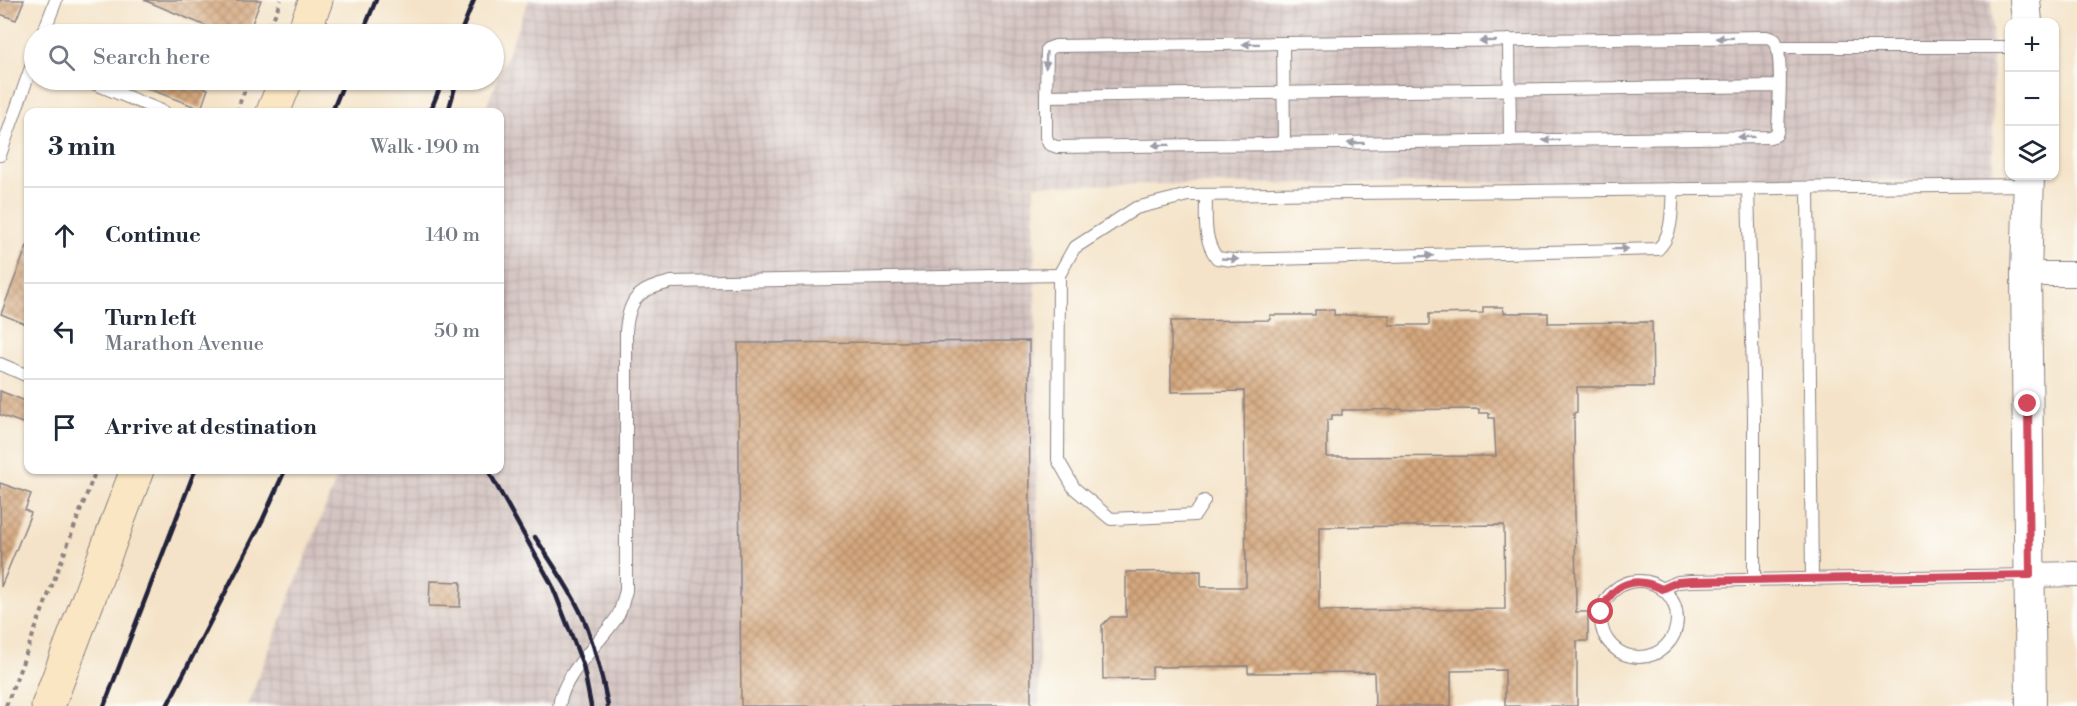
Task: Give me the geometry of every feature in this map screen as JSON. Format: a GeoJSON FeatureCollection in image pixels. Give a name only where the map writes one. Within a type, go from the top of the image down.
{"type":"FeatureCollection","features":[{"type":"Feature","properties":{"kind":"main road"},"geometry":{"type":"LineString","coordinates":[[307,24],[316,0]]}},
{"type":"Feature","properties":{"kind":"main road"},"geometry":{"type":"LineString","coordinates":[[275,108],[282,90]]}},
{"type":"Feature","properties":{"kind":"main road"},"geometry":{"type":"LineString","coordinates":[[48,706],[135,474]]}},
{"type":"Feature","properties":{"kind":"street"},"geometry":{"type":"LineString","coordinates":[[2025,0],[2027,18]]}},
{"type":"Feature","properties":{"kind":"street"},"geometry":{"type":"LineString","coordinates":[[2029,180],[2026,274],[2031,706]]}},
{"type":"Feature","properties":{"kind":"street"},"geometry":{"type":"LineString","coordinates":[[2026,274],[2077,274]]}},
{"type":"Feature","properties":{"kind":"street"},"geometry":{"type":"LineString","coordinates":[[2030,575],[2077,574]]}},
{"type":"Feature","properties":{"kind":"lane"},"geometry":{"type":"LineString","coordinates":[[47,24],[56,0]]}},
{"type":"Feature","properties":{"kind":"lane"},"geometry":{"type":"LineString","coordinates":[[1767,37],[1775,40],[1778,47],[1779,86],[1776,135],[1770,137],[1056,147],[1049,144],[1046,137],[1045,56],[1047,49],[1055,46],[1509,40],[1767,37]]}},
{"type":"Feature","properties":{"kind":"lane"},"geometry":{"type":"LineString","coordinates":[[1509,40],[1510,141]]}},
{"type":"Feature","properties":{"kind":"lane"},"geometry":{"type":"LineString","coordinates":[[1283,43],[1284,144]]}},
{"type":"Feature","properties":{"kind":"lane"},"geometry":{"type":"LineString","coordinates":[[1778,47],[2005,47]]}},
{"type":"Feature","properties":{"kind":"lane"},"geometry":{"type":"LineString","coordinates":[[1046,96],[1779,86]]}},
{"type":"Feature","properties":{"kind":"lane"},"geometry":{"type":"LineString","coordinates":[[0,155],[24,88]]}},
{"type":"Feature","properties":{"kind":"lane"},"geometry":{"type":"LineString","coordinates":[[110,90],[154,108]]}},
{"type":"Feature","properties":{"kind":"lane"},"geometry":{"type":"LineString","coordinates":[[1204,501],[1195,515],[1111,519],[1074,488],[1058,460],[1059,275],[1074,249],[1136,208],[1188,195],[1808,188],[2029,180]]}},
{"type":"Feature","properties":{"kind":"lane"},"geometry":{"type":"LineString","coordinates":[[1748,188],[1754,415],[1754,580]]}},
{"type":"Feature","properties":{"kind":"lane"},"geometry":{"type":"LineString","coordinates":[[1808,188],[1812,579]]}},
{"type":"Feature","properties":{"kind":"lane"},"geometry":{"type":"LineString","coordinates":[[1206,195],[1206,232],[1209,249],[1217,258],[1232,260],[1658,249],[1664,244],[1670,231],[1673,189]]}},
{"type":"Feature","properties":{"kind":"lane"},"geometry":{"type":"LineString","coordinates":[[559,706],[560,697],[568,678],[619,615],[626,591],[626,331],[633,300],[642,292],[671,282],[1059,275]]}},
{"type":"Feature","properties":{"kind":"lane"},"geometry":{"type":"LineString","coordinates":[[0,364],[24,374]]}},
{"type":"Feature","properties":{"kind":"lane"},"geometry":{"type":"LineString","coordinates":[[1662,589],[1676,609],[1677,621],[1668,644],[1659,652],[1647,657],[1623,654],[1612,646],[1601,624],[1601,612],[1610,595],[1625,584],[1638,581],[1650,583],[1662,589],[1684,582],[2030,575]]}},
{"type":"Feature","properties":{"kind":"path"},"geometry":{"type":"LineString","coordinates":[[271,24],[281,0]]}},
{"type":"Feature","properties":{"kind":"path"},"geometry":{"type":"LineString","coordinates":[[238,108],[245,90]]}},
{"type":"Feature","properties":{"kind":"path"},"geometry":{"type":"LineString","coordinates":[[6,706],[94,474]]}},
{"type":"Feature","properties":{"kind":"shaded area"},"geometry":{"type":"Polygon","coordinates":[[[529,0],[1992,0],[1993,180],[790,186],[1034,186],[1039,706],[247,706],[338,474],[504,474],[504,108],[486,108],[493,90],[504,90],[504,62],[529,0]]]}},
{"type":"Feature","properties":{"kind":"building"},"geometry":{"type":"Polygon","coordinates":[[[0,0],[24,0],[16,20],[0,14],[0,0]]]}},
{"type":"Feature","properties":{"kind":"building"},"geometry":{"type":"Polygon","coordinates":[[[144,0],[261,0],[252,24],[201,24],[144,0]]]}},
{"type":"Feature","properties":{"kind":"building"},"geometry":{"type":"Polygon","coordinates":[[[151,90],[208,90],[201,108],[151,90]]]}},
{"type":"Feature","properties":{"kind":"building"},"geometry":{"type":"Polygon","coordinates":[[[24,254],[24,323],[1,314],[24,254]]]}},
{"type":"Feature","properties":{"kind":"building"},"geometry":{"type":"Polygon","coordinates":[[[1483,307],[1503,307],[1504,313],[1548,313],[1548,323],[1652,322],[1653,387],[1577,387],[1577,412],[1574,413],[1576,612],[1588,612],[1588,641],[1577,641],[1577,706],[1505,706],[1505,670],[1451,671],[1451,706],[1375,706],[1374,672],[1248,673],[1248,666],[1152,667],[1152,678],[1103,679],[1102,625],[1111,617],[1126,617],[1126,572],[1201,571],[1201,587],[1246,587],[1244,391],[1171,392],[1171,321],[1270,320],[1270,315],[1315,315],[1315,310],[1334,310],[1334,315],[1389,315],[1389,325],[1429,325],[1429,314],[1483,313],[1483,307]],[[1479,409],[1342,410],[1342,415],[1332,415],[1332,420],[1327,420],[1327,457],[1496,456],[1494,418],[1489,418],[1489,413],[1479,413],[1479,409]],[[1504,525],[1319,527],[1319,611],[1505,609],[1504,525]]]}},
{"type":"Feature","properties":{"kind":"building"},"geometry":{"type":"Polygon","coordinates":[[[1029,341],[1031,706],[741,706],[738,343],[1029,341]]]}},
{"type":"Feature","properties":{"kind":"building"},"geometry":{"type":"Polygon","coordinates":[[[0,391],[24,400],[24,424],[0,415],[0,391]]]}},
{"type":"Feature","properties":{"kind":"building"},"geometry":{"type":"Polygon","coordinates":[[[0,483],[31,494],[25,510],[31,513],[1,587],[0,483]]]}},
{"type":"Feature","properties":{"kind":"building"},"geometry":{"type":"Polygon","coordinates":[[[430,581],[461,582],[460,607],[429,606],[430,581]]]}},
{"type":"Feature","properties":{"kind":"railway"},"geometry":{"type":"LineString","coordinates":[[366,24],[376,0]]}},
{"type":"Feature","properties":{"kind":"railway"},"geometry":{"type":"LineString","coordinates":[[464,24],[474,0]]}},
{"type":"Feature","properties":{"kind":"railway"},"geometry":{"type":"LineString","coordinates":[[334,108],[341,90]]}},
{"type":"Feature","properties":{"kind":"railway"},"geometry":{"type":"LineString","coordinates":[[432,108],[439,90]]}},
{"type":"Feature","properties":{"kind":"railway"},"geometry":{"type":"LineString","coordinates":[[449,108],[454,90]]}},
{"type":"Feature","properties":{"kind":"railway"},"geometry":{"type":"LineString","coordinates":[[104,706],[193,474]]}},
{"type":"Feature","properties":{"kind":"railway"},"geometry":{"type":"LineString","coordinates":[[167,706],[263,519],[283,474]]}},
{"type":"Feature","properties":{"kind":"railway"},"geometry":{"type":"LineString","coordinates":[[490,474],[552,585],[583,665],[591,706]]}},
{"type":"Feature","properties":{"kind":"railway"},"geometry":{"type":"LineString","coordinates":[[535,537],[578,606],[597,658],[608,706]]}},
{"type":"Feature","properties":{"kind":"route"},"geometry":{"type":"LineString","coordinates":[[1601,612],[1606,600],[1614,590],[1638,581],[1650,583],[1662,589],[1678,582],[1691,581],[2030,575],[2028,404]]}}]}
